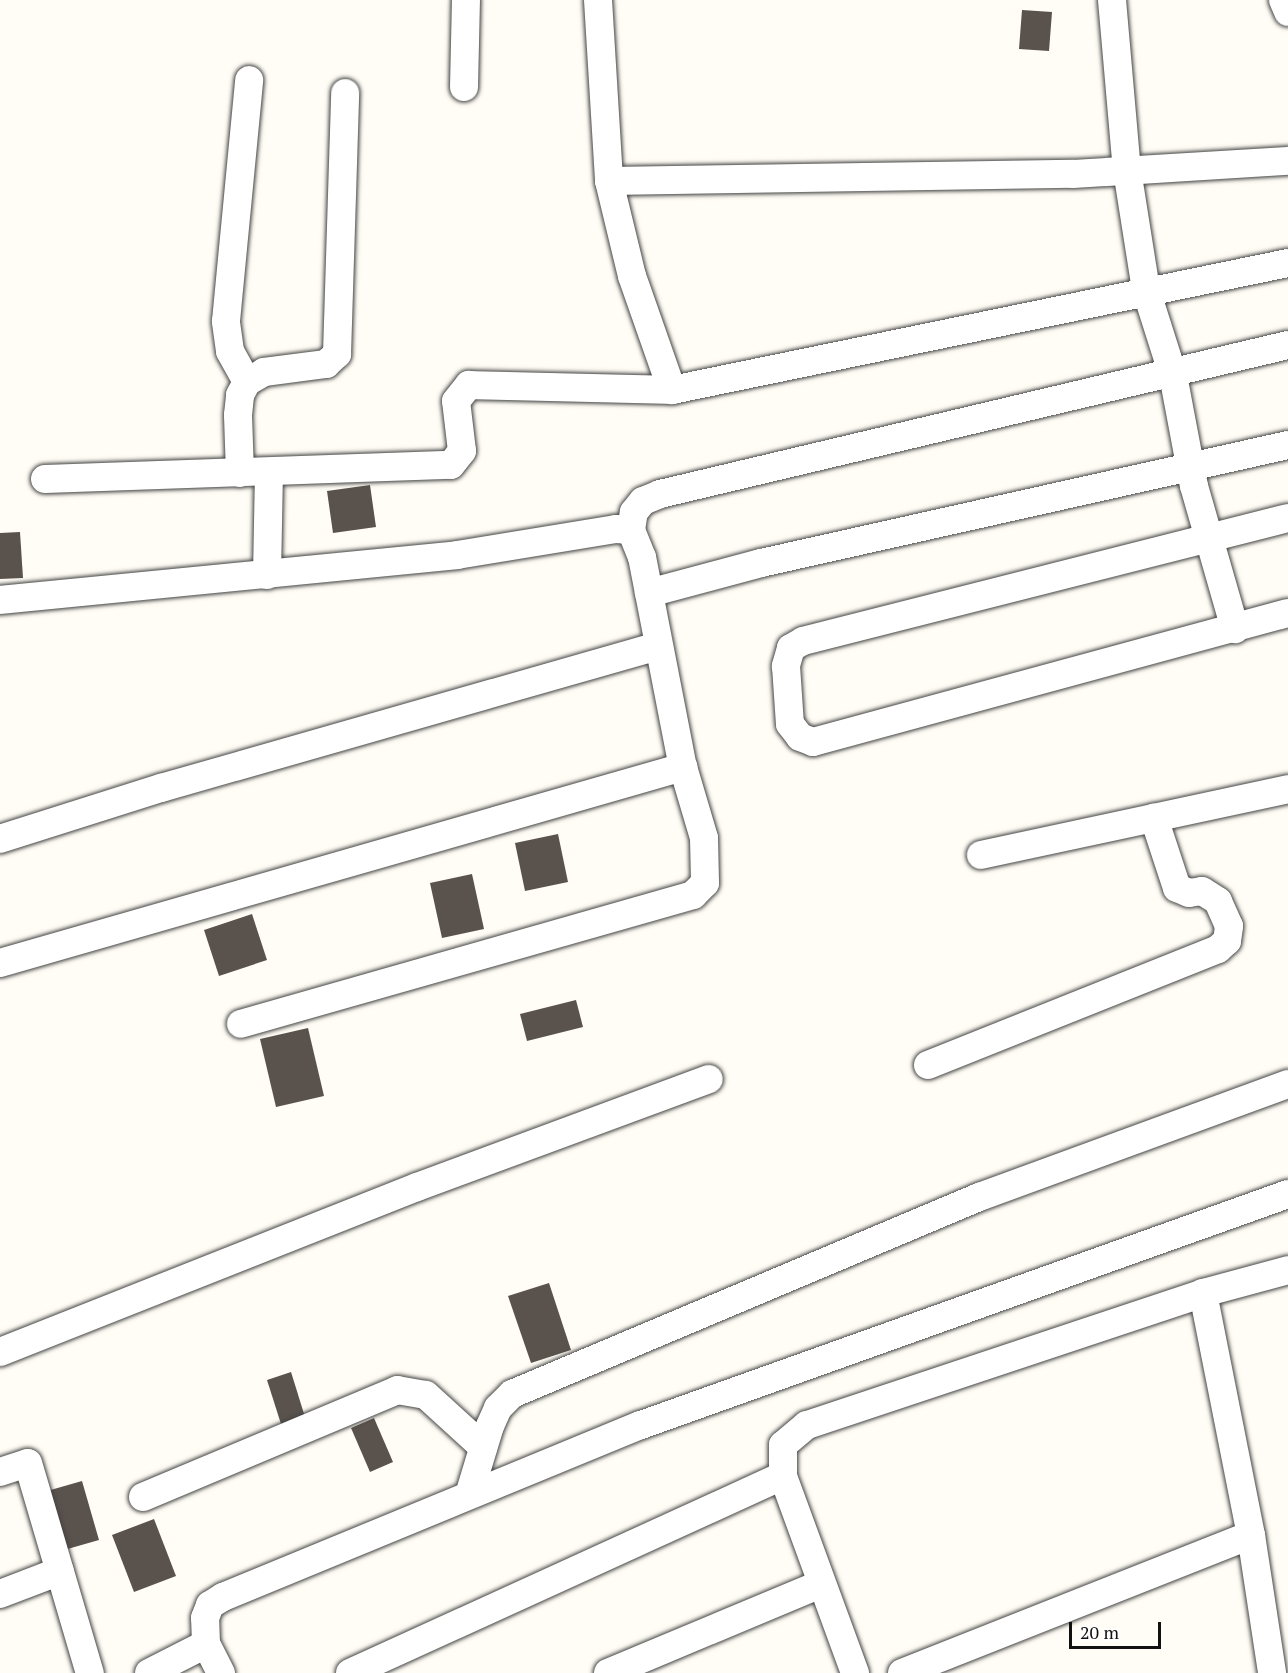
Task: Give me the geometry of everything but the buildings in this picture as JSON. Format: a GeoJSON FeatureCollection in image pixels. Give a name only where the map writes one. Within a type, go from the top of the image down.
{"type":"FeatureCollection","features":[{"type":"Feature","properties":{"kind":"street"},"geometry":{"type":"LineString","coordinates":[[464,87],[466,0]]}},
{"type":"Feature","properties":{"kind":"street"},"geometry":{"type":"LineString","coordinates":[[598,0],[609,181],[632,276],[672,390]]}},
{"type":"Feature","properties":{"kind":"street"},"geometry":{"type":"LineString","coordinates":[[1112,0],[1127,170],[1146,290],[1173,375],[1191,468],[1235,629]]}},
{"type":"Feature","properties":{"kind":"street"},"geometry":{"type":"LineString","coordinates":[[1283,0],[1288,12]]}},
{"type":"Feature","properties":{"kind":"street"},"geometry":{"type":"LineString","coordinates":[[246,382],[230,351],[226,321],[249,80]]}},
{"type":"Feature","properties":{"kind":"street"},"geometry":{"type":"LineString","coordinates":[[240,473],[239,405],[246,382],[264,372],[326,364],[338,354],[345,93]]}},
{"type":"Feature","properties":{"kind":"street"},"geometry":{"type":"LineString","coordinates":[[609,181],[1127,170],[1288,161]]}},
{"type":"Feature","properties":{"kind":"street"},"geometry":{"type":"LineString","coordinates":[[45,479],[451,465],[462,451],[456,401],[469,385],[672,390],[1146,290],[1288,263]]}},
{"type":"Feature","properties":{"kind":"street"},"geometry":{"type":"LineString","coordinates":[[241,1024],[693,895],[705,883],[707,862],[704,838],[682,767],[649,593],[638,542],[632,530],[634,512],[643,501],[660,494],[1173,375],[1288,345]]}},
{"type":"Feature","properties":{"kind":"street"},"geometry":{"type":"LineString","coordinates":[[649,593],[761,563],[1288,445]]}},
{"type":"Feature","properties":{"kind":"street"},"geometry":{"type":"LineString","coordinates":[[267,575],[269,472]]}},
{"type":"Feature","properties":{"kind":"street"},"geometry":{"type":"LineString","coordinates":[[1288,518],[803,641],[791,648],[786,666],[790,724],[800,737],[813,742],[1288,613]]}},
{"type":"Feature","properties":{"kind":"street"},"geometry":{"type":"LineString","coordinates":[[0,600],[457,555],[616,529],[632,530]]}},
{"type":"Feature","properties":{"kind":"street"},"geometry":{"type":"LineString","coordinates":[[0,839],[161,788],[658,646]]}},
{"type":"Feature","properties":{"kind":"street"},"geometry":{"type":"LineString","coordinates":[[0,963],[682,767]]}},
{"type":"Feature","properties":{"kind":"street"},"geometry":{"type":"LineString","coordinates":[[981,855],[1288,789]]}},
{"type":"Feature","properties":{"kind":"street"},"geometry":{"type":"LineString","coordinates":[[928,1065],[1218,949],[1227,941],[1229,926],[1218,901],[1202,891],[1189,892],[1177,888],[1154,818]]}},
{"type":"Feature","properties":{"kind":"street"},"geometry":{"type":"LineString","coordinates":[[0,1352],[406,1192],[709,1079]]}},
{"type":"Feature","properties":{"kind":"street"},"geometry":{"type":"LineString","coordinates":[[469,1495],[483,1447],[498,1408],[512,1394],[979,1197],[1288,1084]]}},
{"type":"Feature","properties":{"kind":"street"},"geometry":{"type":"LineString","coordinates":[[221,1673],[206,1644],[205,1618],[210,1605],[224,1597],[641,1425],[1288,1194]]}},
{"type":"Feature","properties":{"kind":"street"},"geometry":{"type":"LineString","coordinates":[[855,1673],[783,1476],[783,1445],[807,1425],[1203,1293],[1288,1270]]}},
{"type":"Feature","properties":{"kind":"street"},"geometry":{"type":"LineString","coordinates":[[1203,1293],[1251,1535],[1272,1673]]}},
{"type":"Feature","properties":{"kind":"street"},"geometry":{"type":"LineString","coordinates":[[143,1497],[397,1390],[426,1395],[483,1447]]}},
{"type":"Feature","properties":{"kind":"street"},"geometry":{"type":"LineString","coordinates":[[0,1472],[28,1463],[90,1673]]}},
{"type":"Feature","properties":{"kind":"street"},"geometry":{"type":"LineString","coordinates":[[350,1673],[783,1476]]}},
{"type":"Feature","properties":{"kind":"street"},"geometry":{"type":"LineString","coordinates":[[902,1673],[1251,1535]]}},
{"type":"Feature","properties":{"kind":"street"},"geometry":{"type":"LineString","coordinates":[[0,1594],[60,1571]]}},
{"type":"Feature","properties":{"kind":"street"},"geometry":{"type":"LineString","coordinates":[[608,1673],[821,1584]]}},
{"type":"Feature","properties":{"kind":"street"},"geometry":{"type":"LineString","coordinates":[[149,1673],[206,1644]]}}]}
